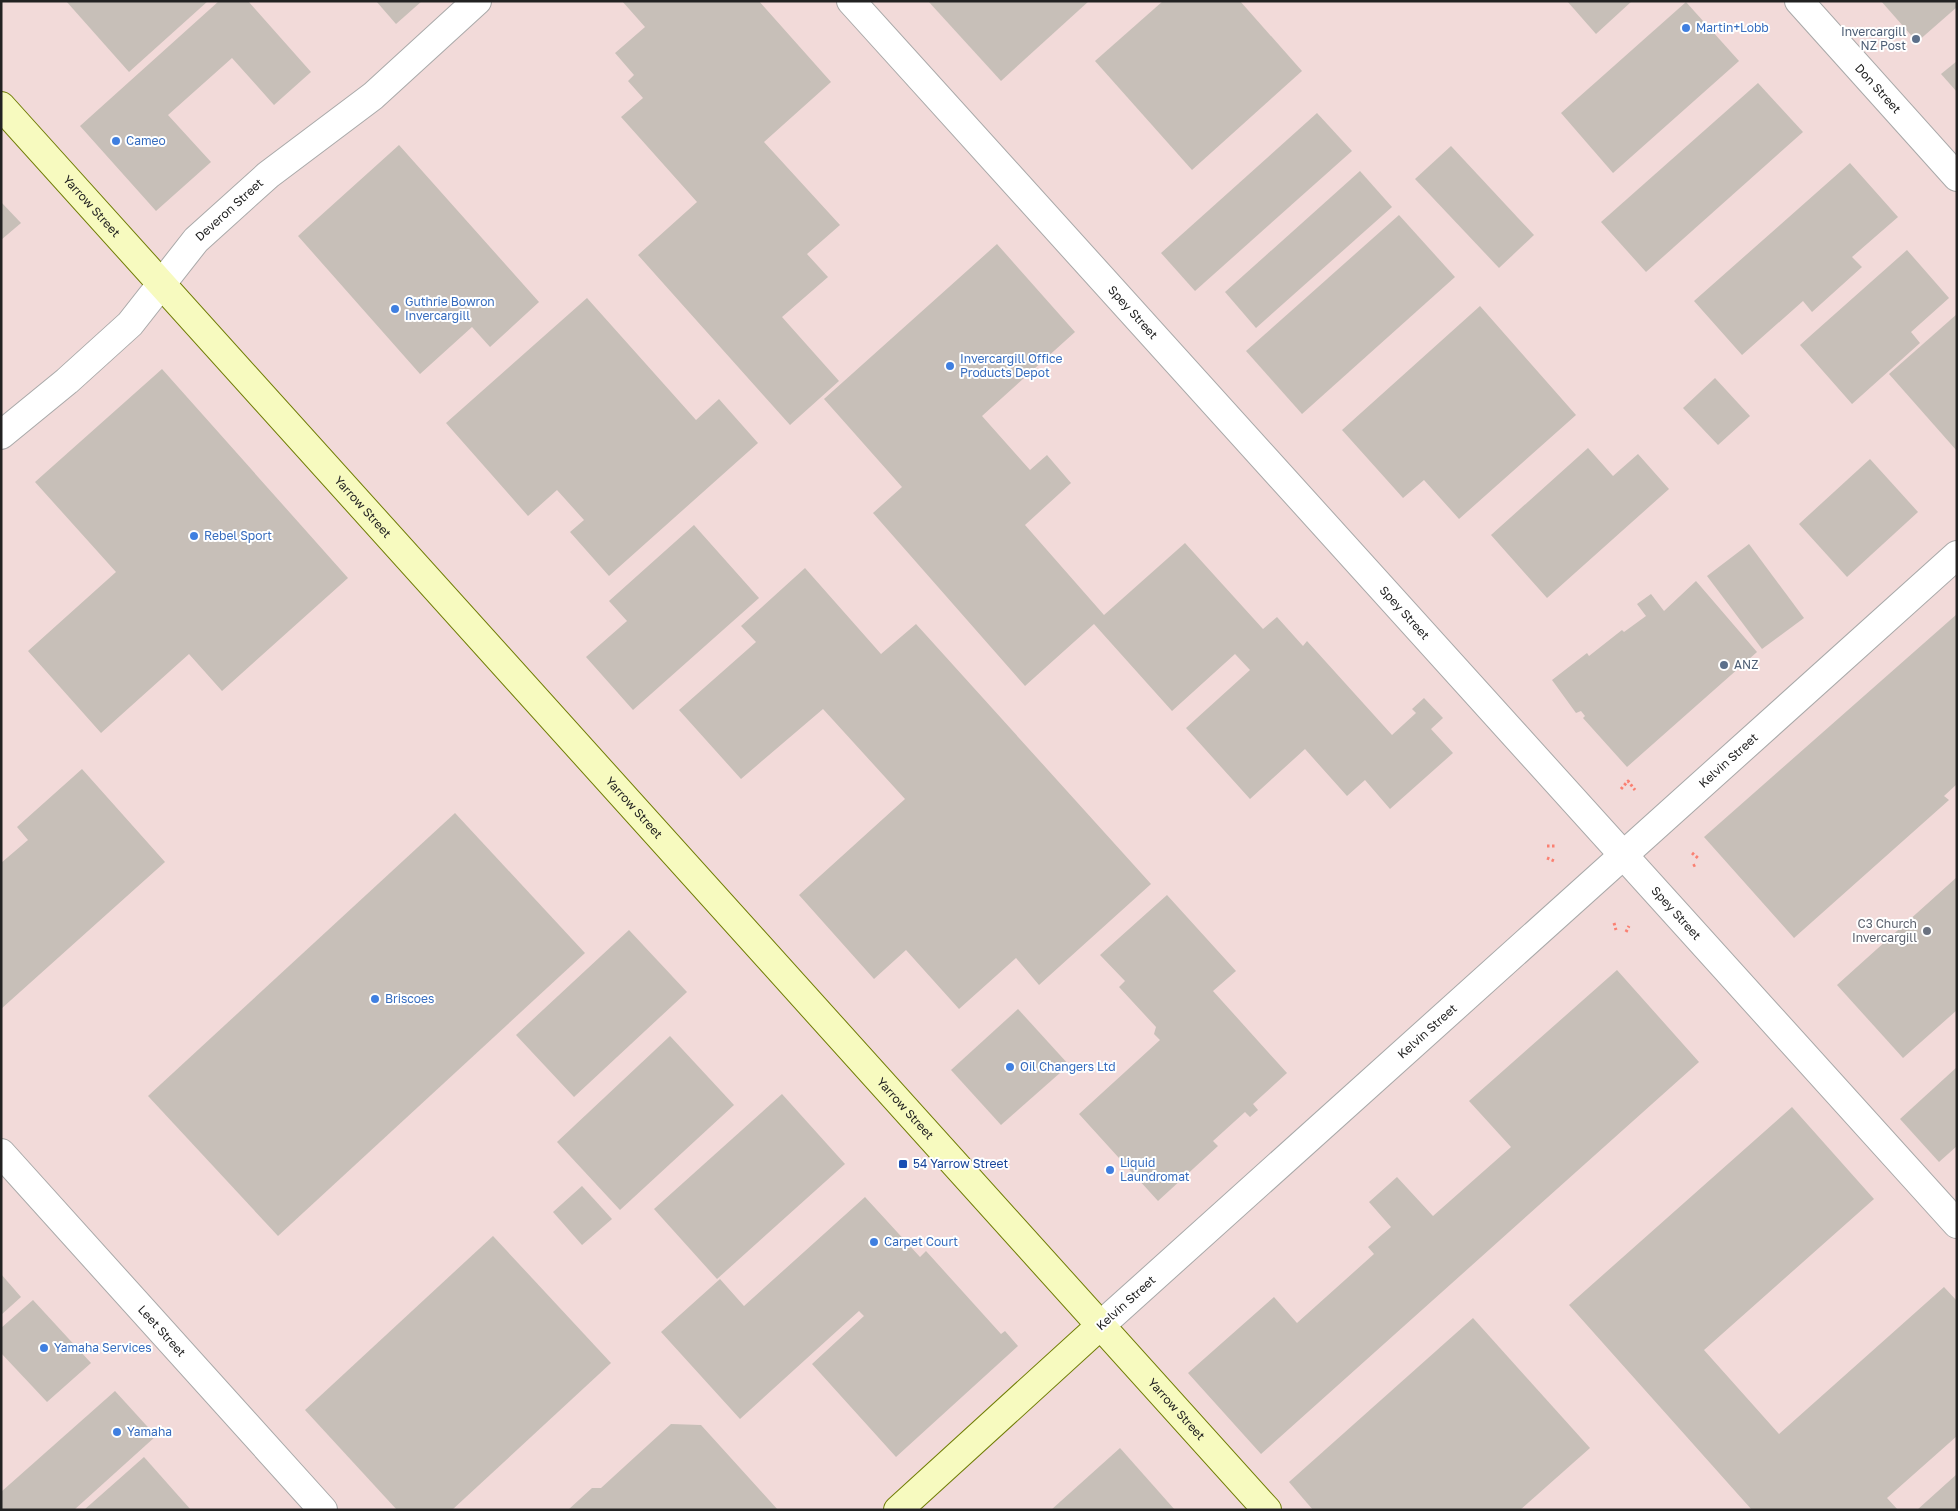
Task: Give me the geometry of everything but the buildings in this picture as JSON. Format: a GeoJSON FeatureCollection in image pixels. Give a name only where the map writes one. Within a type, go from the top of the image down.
{"type":"FeatureCollection","features":[{"type":"Feature","properties":{"kind":"main road","name":"Yarrow Street"},"geometry":{"type":"LineString","coordinates":[[1,106],[1267,1510]]}},
{"type":"Feature","properties":{"kind":"main road","name":"Kelvin Street"},"geometry":{"type":"LineString","coordinates":[[898,1510],[1101,1325]]}},
{"type":"Feature","properties":{"kind":"street","name":"Deveron Street"},"geometry":{"type":"LineString","coordinates":[[1,435],[67,381],[124,329],[196,240],[268,175],[373,96],[477,1]]}},
{"type":"Feature","properties":{"kind":"street","name":"Spey Street"},"geometry":{"type":"LineString","coordinates":[[851,1],[1957,1224]]}},
{"type":"Feature","properties":{"kind":"street","name":"Don Street"},"geometry":{"type":"LineString","coordinates":[[1799,1],[1957,177]]}},
{"type":"Feature","properties":{"kind":"street","name":"Kelvin Street"},"geometry":{"type":"LineString","coordinates":[[1101,1325],[1957,555]]}},
{"type":"Feature","properties":{"kind":"street","name":"Leet Street"},"geometry":{"type":"LineString","coordinates":[[1,1153],[323,1510]]}},
{"type":"Feature","properties":{"kind":"path"},"geometry":{"type":"LineString","coordinates":[[1621,789],[1628,781],[1635,790]]}},
{"type":"Feature","properties":{"kind":"path"},"geometry":{"type":"LineString","coordinates":[[1548,846],[1556,846]]}},
{"type":"Feature","properties":{"kind":"path"},"geometry":{"type":"LineString","coordinates":[[1692,853],[1698,858]]}},
{"type":"Feature","properties":{"kind":"path"},"geometry":{"type":"LineString","coordinates":[[1547,858],[1554,860]]}},
{"type":"Feature","properties":{"kind":"path"},"geometry":{"type":"LineString","coordinates":[[1693,866],[1697,864]]}},
{"type":"Feature","properties":{"kind":"path"},"geometry":{"type":"LineString","coordinates":[[1614,923],[1616,930]]}},
{"type":"Feature","properties":{"kind":"path"},"geometry":{"type":"LineString","coordinates":[[1626,932],[1629,926]]}},
{"type":"Feature","properties":{"kind":"shaded area"},"geometry":{"type":"Polygon","coordinates":[[[1,1],[1957,1],[1957,1510],[1,1510],[1,1]]]}},
{"type":"Feature","properties":{"kind":"place","name":"Martin+Lobb"},"geometry":{"type":"Point","coordinates":[1686,28]}},
{"type":"Feature","properties":{"kind":"place","name":"Invercargill NZ Post"},"geometry":{"type":"Point","coordinates":[1916,39]}},
{"type":"Feature","properties":{"kind":"place","name":"Cameo"},"geometry":{"type":"Point","coordinates":[116,141]}},
{"type":"Feature","properties":{"kind":"place","name":"Guthrie Bowron Invercargill"},"geometry":{"type":"Point","coordinates":[395,309]}},
{"type":"Feature","properties":{"kind":"place","name":"Invercargill Office Products Depot"},"geometry":{"type":"Point","coordinates":[950,366]}},
{"type":"Feature","properties":{"kind":"place","name":"Rebel Sport"},"geometry":{"type":"Point","coordinates":[194,536]}},
{"type":"Feature","properties":{"kind":"place","name":"ANZ"},"geometry":{"type":"Point","coordinates":[1724,665]}},
{"type":"Feature","properties":{"kind":"place","name":"C3 Church Invercargill"},"geometry":{"type":"Point","coordinates":[1927,931]}},
{"type":"Feature","properties":{"kind":"place","name":"Briscoes"},"geometry":{"type":"Point","coordinates":[375,999]}},
{"type":"Feature","properties":{"kind":"place","name":"Oil Changers Ltd"},"geometry":{"type":"Point","coordinates":[1010,1067]}},
{"type":"Feature","properties":{"kind":"place","name":"54 Yarrow Street"},"geometry":{"type":"Point","coordinates":[903,1164]}},
{"type":"Feature","properties":{"kind":"place","name":"Liquid Laundromat"},"geometry":{"type":"Point","coordinates":[1110,1170]}},
{"type":"Feature","properties":{"kind":"place","name":"Carpet Court"},"geometry":{"type":"Point","coordinates":[874,1242]}},
{"type":"Feature","properties":{"kind":"place","name":"Yamaha Services"},"geometry":{"type":"Point","coordinates":[44,1348]}},
{"type":"Feature","properties":{"kind":"place","name":"Yamaha"},"geometry":{"type":"Point","coordinates":[117,1432]}}]}
